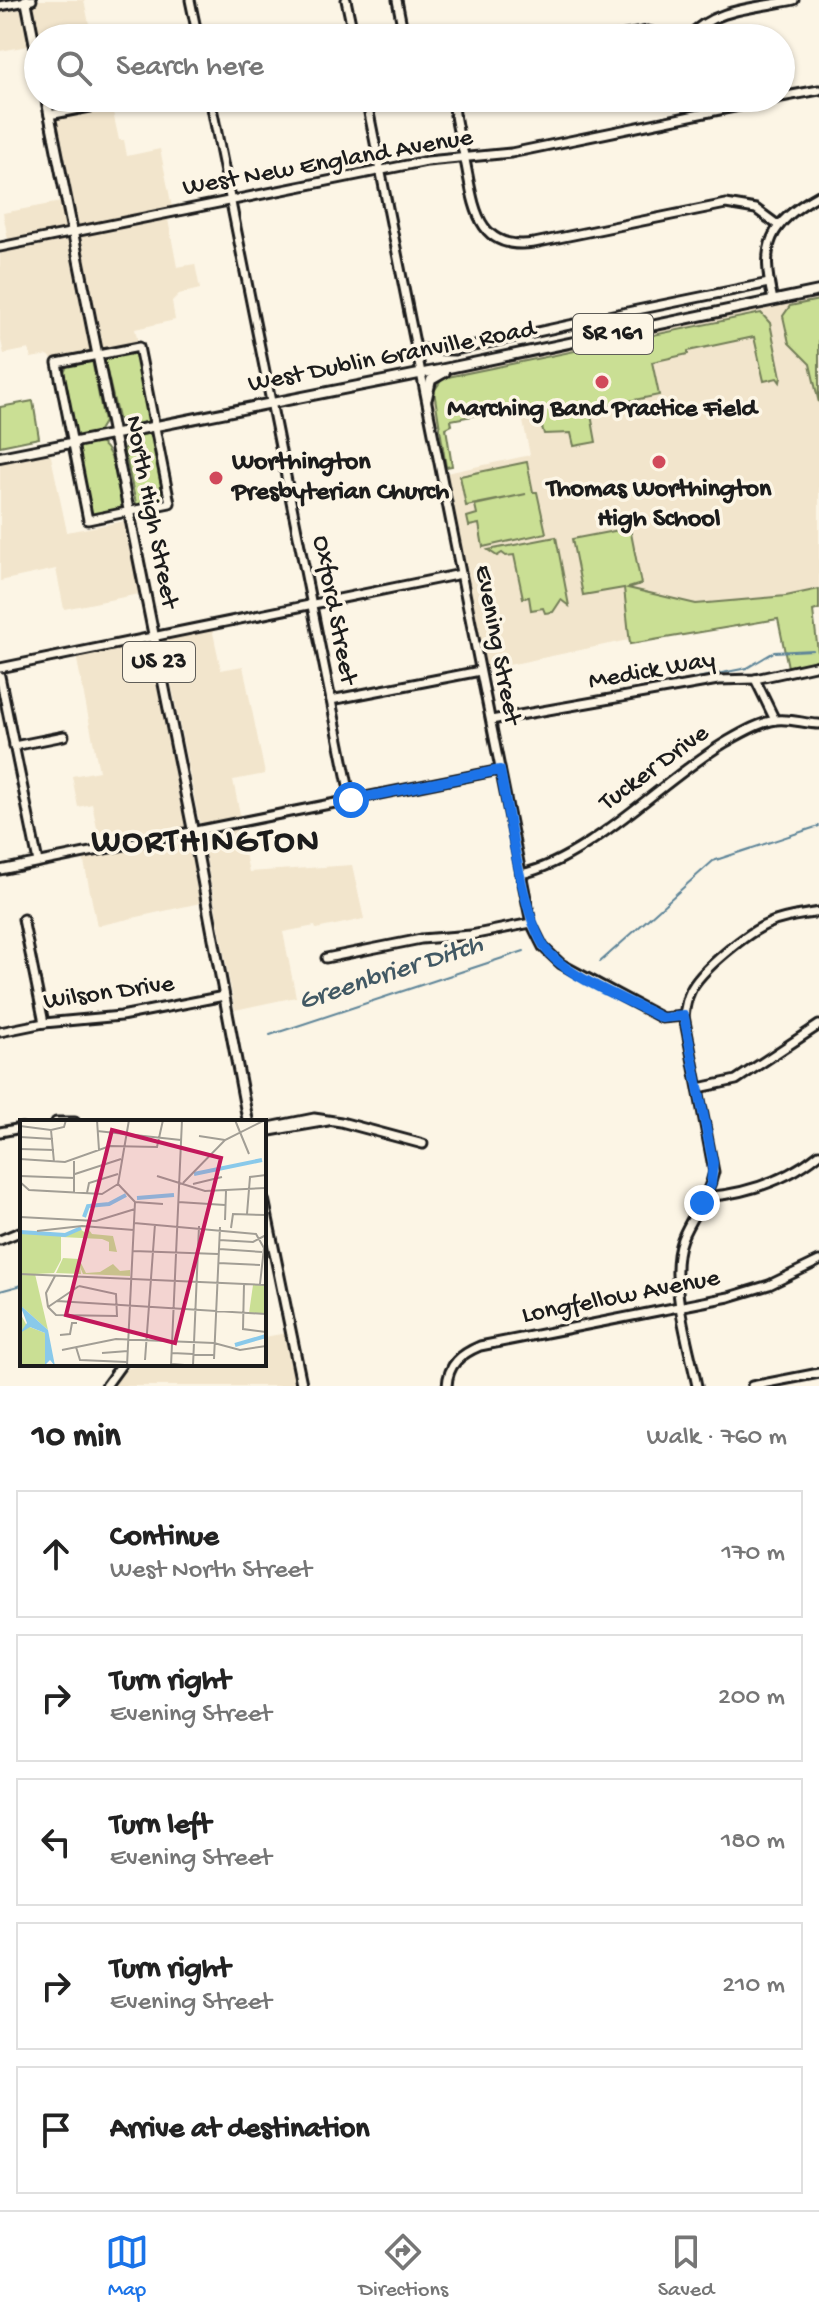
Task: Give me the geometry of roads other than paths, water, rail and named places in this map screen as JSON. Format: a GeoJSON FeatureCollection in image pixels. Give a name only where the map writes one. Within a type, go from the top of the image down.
{"type":"FeatureCollection","features":[{"type":"Feature","properties":{"kind":"main road"},"geometry":{"type":"LineString","coordinates":[[28,0],[32,24]]}},
{"type":"Feature","properties":{"kind":"main road","name":"North High Street"},"geometry":{"type":"LineString","coordinates":[[48,112],[193,831],[248,1120]]}},
{"type":"Feature","properties":{"kind":"main road","name":"West Dublin Granville Road"},"geometry":{"type":"LineString","coordinates":[[114,434],[819,291]]}},
{"type":"Feature","properties":{"kind":"main road"},"geometry":{"type":"LineString","coordinates":[[427,398],[431,380],[453,367]]}},
{"type":"Feature","properties":{"kind":"main road","name":"SR 161"},"geometry":{"type":"LineString","coordinates":[[0,457],[114,434]]}},
{"type":"Feature","properties":{"kind":"main road"},"geometry":{"type":"LineString","coordinates":[[266,1211],[302,1386]]}},
{"type":"Feature","properties":{"kind":"street"},"geometry":{"type":"LineString","coordinates":[[0,6],[28,0]]}},
{"type":"Feature","properties":{"kind":"street"},"geometry":{"type":"LineString","coordinates":[[190,0],[195,24]]}},
{"type":"Feature","properties":{"kind":"street"},"geometry":{"type":"LineString","coordinates":[[346,0],[351,24]]}},
{"type":"Feature","properties":{"kind":"street"},"geometry":{"type":"LineString","coordinates":[[397,0],[402,24]]}},
{"type":"Feature","properties":{"kind":"street"},"geometry":{"type":"LineString","coordinates":[[700,24],[714,17],[794,0]]}},
{"type":"Feature","properties":{"kind":"street","name":"West New England Avenue"},"geometry":{"type":"LineString","coordinates":[[795,95],[819,90]]}},
{"type":"Feature","properties":{"kind":"street"},"geometry":{"type":"LineString","coordinates":[[49,115],[64,112]]}},
{"type":"Feature","properties":{"kind":"street","name":"Oxford Street"},"geometry":{"type":"LineString","coordinates":[[213,112],[351,800]]}},
{"type":"Feature","properties":{"kind":"street","name":"Evening Street"},"geometry":{"type":"LineString","coordinates":[[369,112],[531,923],[543,947],[561,964],[662,1018],[684,1016]]}},
{"type":"Feature","properties":{"kind":"street"},"geometry":{"type":"LineString","coordinates":[[456,112],[476,213],[495,237],[513,244],[534,243],[726,204],[756,209],[779,226]]}},
{"type":"Feature","properties":{"kind":"street","name":"West New England Avenue"},"geometry":{"type":"LineString","coordinates":[[0,247],[380,170],[511,153],[709,112]]}},
{"type":"Feature","properties":{"kind":"street"},"geometry":{"type":"LineString","coordinates":[[773,300],[766,252],[771,238],[779,226],[819,195]]}},
{"type":"Feature","properties":{"kind":"street"},"geometry":{"type":"LineString","coordinates":[[598,318],[769,283]]}},
{"type":"Feature","properties":{"kind":"street"},"geometry":{"type":"LineString","coordinates":[[418,349],[455,350],[574,324]]}},
{"type":"Feature","properties":{"kind":"street"},"geometry":{"type":"LineString","coordinates":[[139,347],[170,503],[88,520],[57,363],[97,355],[139,347]]}},
{"type":"Feature","properties":{"kind":"street"},"geometry":{"type":"LineString","coordinates":[[0,668],[461,574]]}},
{"type":"Feature","properties":{"kind":"street","name":"Medick Way"},"geometry":{"type":"LineString","coordinates":[[491,720],[718,680],[755,679],[819,665]]}},
{"type":"Feature","properties":{"kind":"street"},"geometry":{"type":"LineString","coordinates":[[331,700],[480,671]]}},
{"type":"Feature","properties":{"kind":"street"},"geometry":{"type":"LineString","coordinates":[[0,676],[38,862]]}},
{"type":"Feature","properties":{"kind":"street"},"geometry":{"type":"LineString","coordinates":[[755,679],[775,720]]}},
{"type":"Feature","properties":{"kind":"street","name":"Tucker Drive"},"geometry":{"type":"LineString","coordinates":[[521,874],[536,871],[569,855],[699,758],[741,734],[775,720],[819,724]]}},
{"type":"Feature","properties":{"kind":"street"},"geometry":{"type":"LineString","coordinates":[[14,746],[64,736]]}},
{"type":"Feature","properties":{"kind":"street"},"geometry":{"type":"LineString","coordinates":[[0,870],[500,770]]}},
{"type":"Feature","properties":{"kind":"street"},"geometry":{"type":"LineString","coordinates":[[697,1386],[675,1275],[682,1239],[706,1197],[714,1172],[684,1016],[686,1003],[694,984],[749,935],[778,920],[819,912]]}},
{"type":"Feature","properties":{"kind":"street"},"geometry":{"type":"LineString","coordinates":[[23,919],[44,1023]]}},
{"type":"Feature","properties":{"kind":"street"},"geometry":{"type":"LineString","coordinates":[[326,958],[421,939],[471,935],[531,923]]}},
{"type":"Feature","properties":{"kind":"street","name":"Wilson Drive"},"geometry":{"type":"LineString","coordinates":[[0,1032],[44,1023],[121,1016],[224,996]]}},
{"type":"Feature","properties":{"kind":"street"},"geometry":{"type":"LineString","coordinates":[[699,1088],[736,1080],[819,1025]]}},
{"type":"Feature","properties":{"kind":"street"},"geometry":{"type":"LineString","coordinates":[[266,1130],[314,1118],[423,1144]]}},
{"type":"Feature","properties":{"kind":"street"},"geometry":{"type":"LineString","coordinates":[[0,1132],[20,1128]]}},
{"type":"Feature","properties":{"kind":"street"},"geometry":{"type":"LineString","coordinates":[[706,1197],[749,1190],[781,1179],[819,1154]]}},
{"type":"Feature","properties":{"kind":"street"},"geometry":{"type":"LineString","coordinates":[[0,1240],[20,1232]]}},
{"type":"Feature","properties":{"kind":"street","name":"Longfellow Avenue"},"geometry":{"type":"LineString","coordinates":[[447,1386],[454,1363],[461,1355],[480,1346],[729,1297],[769,1285],[819,1261]]}},
{"type":"Feature","properties":{"kind":"street"},"geometry":{"type":"LineString","coordinates":[[106,1386],[121,1366]]}},
{"type":"Feature","properties":{"kind":"street"},"geometry":{"type":"LineString","coordinates":[[752,1386],[783,1383],[819,1373]]}},
{"type":"Feature","properties":{"kind":"waterway"},"geometry":{"type":"LineString","coordinates":[[692,679],[747,668],[774,652],[813,650]]}},
{"type":"Feature","properties":{"kind":"waterway","name":"Greenbrier Ditch"},"geometry":{"type":"LineString","coordinates":[[600,962],[713,861],[819,826]]}},
{"type":"Feature","properties":{"kind":"waterway","name":"Greenbrier Ditch"},"geometry":{"type":"LineString","coordinates":[[270,1035],[524,951]]}},
{"type":"Feature","properties":{"kind":"waterway","name":"Greenbrier Ditch"},"geometry":{"type":"LineString","coordinates":[[0,1291],[20,1286]]}},
{"type":"Feature","properties":{"kind":"place","name":"Marching Band Practice Field"},"geometry":{"type":"Point","coordinates":[602,382]}},
{"type":"Feature","properties":{"kind":"place","name":"Thomas Worthington High School"},"geometry":{"type":"Point","coordinates":[659,462]}},
{"type":"Feature","properties":{"kind":"place","name":"Worthington Presbyterian Church"},"geometry":{"type":"Point","coordinates":[216,478]}},
{"type":"Feature","properties":{"kind":"district","name":"WORTHINGTON"},"geometry":{"type":"Point","coordinates":[206,844]}}]}
